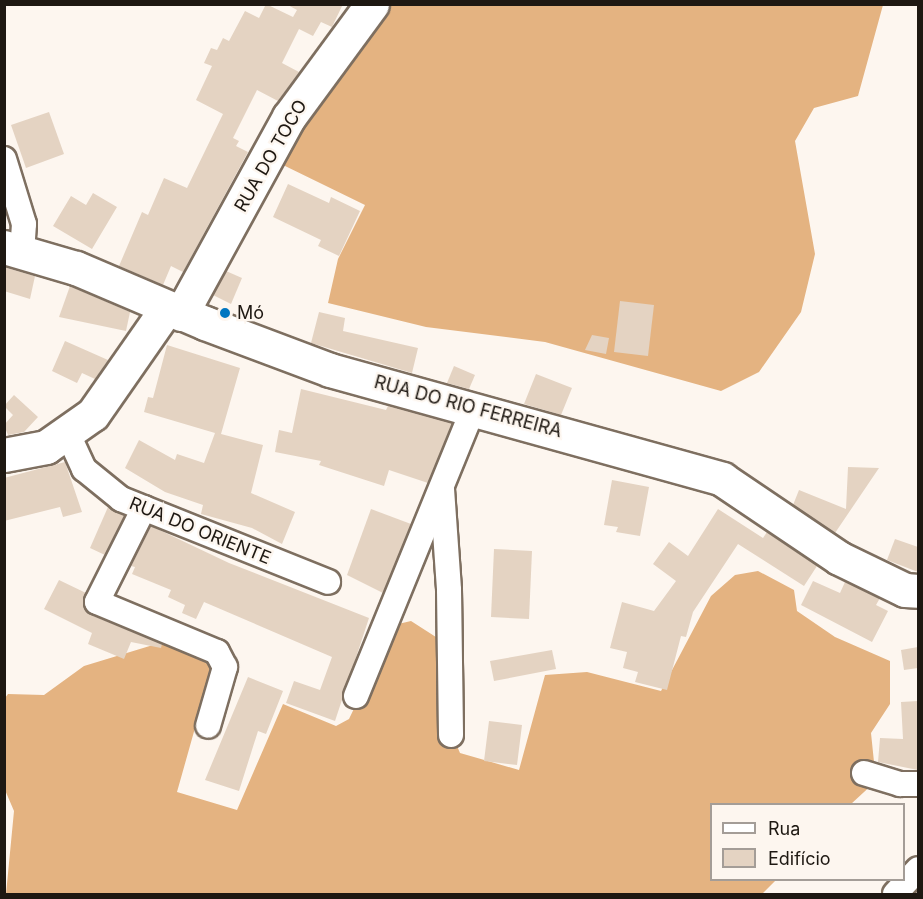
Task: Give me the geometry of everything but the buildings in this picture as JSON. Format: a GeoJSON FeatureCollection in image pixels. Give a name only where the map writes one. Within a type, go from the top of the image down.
{"type":"FeatureCollection","features":[{"type":"Feature","properties":{"kind":"street","name":"RUA DO TOCO"},"geometry":{"type":"LineString","coordinates":[[4,455],[46,447],[93,414],[174,311],[289,117],[372,4]]}},
{"type":"Feature","properties":{"kind":"street"},"geometry":{"type":"LineString","coordinates":[[4,159],[24,224],[13,250]]}},
{"type":"Feature","properties":{"kind":"street","name":"RUA DO RIO FERREIRA"},"geometry":{"type":"LineString","coordinates":[[13,250],[76,268],[174,311],[330,370],[722,479],[839,558],[904,590],[918,591]]}},
{"type":"Feature","properties":{"kind":"street"},"geometry":{"type":"LineString","coordinates":[[356,696],[472,409]]}},
{"type":"Feature","properties":{"kind":"street","name":"RUA DO ORIENTE"},"geometry":{"type":"LineString","coordinates":[[67,432],[84,469],[121,499],[328,582]]}},
{"type":"Feature","properties":{"kind":"street"},"geometry":{"type":"LineString","coordinates":[[442,484],[452,735]]}},
{"type":"Feature","properties":{"kind":"street"},"geometry":{"type":"LineString","coordinates":[[144,508],[97,602],[218,652],[225,667],[208,726]]}},
{"type":"Feature","properties":{"kind":"street"},"geometry":{"type":"LineString","coordinates":[[408,567],[429,562],[447,567]]}},
{"type":"Feature","properties":{"kind":"street"},"geometry":{"type":"LineString","coordinates":[[864,774],[918,784]]}},
{"type":"Feature","properties":{"kind":"street"},"geometry":{"type":"LineString","coordinates":[[895,894],[918,869]]}},
{"type":"Feature","properties":{"kind":"shaded area"},"geometry":{"type":"Polygon","coordinates":[[[385,5],[883,5],[858,96],[814,108],[795,141],[815,254],[801,312],[759,372],[721,391],[545,342],[426,327],[328,303],[338,259],[365,205],[281,164],[302,120],[385,5]]]}},
{"type":"Feature","properties":{"kind":"shaded area"},"geometry":{"type":"Polygon","coordinates":[[[758,571],[794,590],[797,611],[835,637],[890,661],[890,704],[871,733],[876,781],[852,803],[710,803],[710,881],[775,881],[762,894],[6,894],[14,811],[5,790],[5,698],[8,694],[44,695],[84,666],[153,645],[192,643],[211,660],[206,689],[177,792],[237,810],[283,704],[336,726],[349,719],[394,625],[411,621],[439,639],[442,711],[460,753],[519,770],[545,675],[587,672],[661,691],[711,596],[735,575],[758,571]]]}},
{"type":"Feature","properties":{"kind":"place","name":"Mó"},"geometry":{"type":"Point","coordinates":[225,313]}}]}
